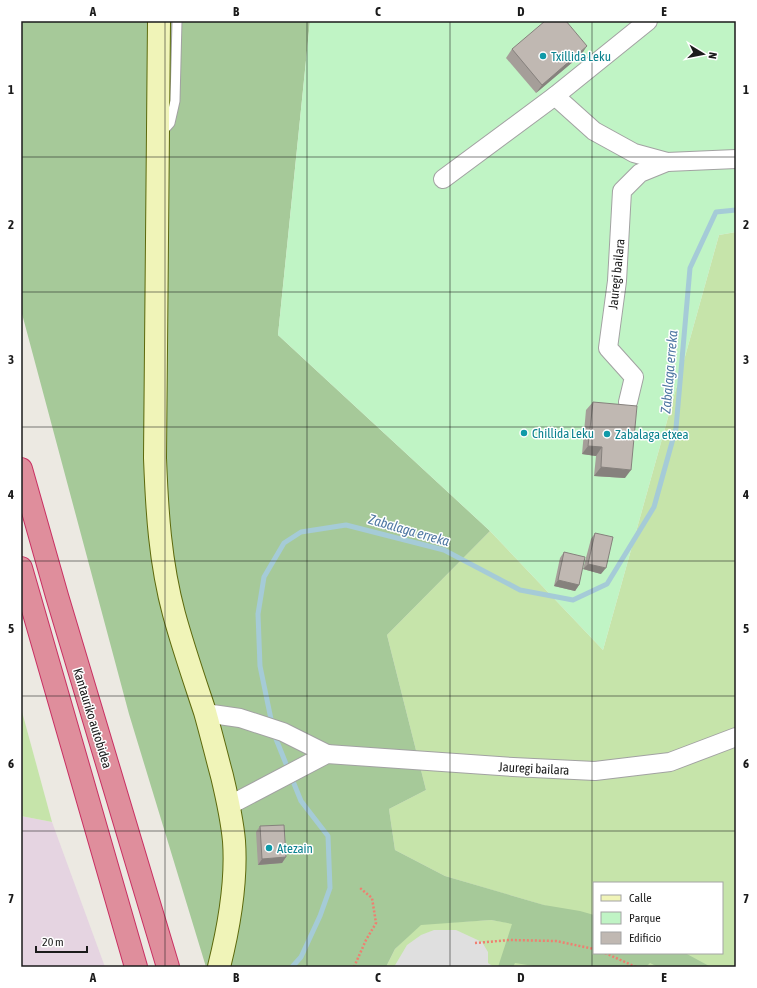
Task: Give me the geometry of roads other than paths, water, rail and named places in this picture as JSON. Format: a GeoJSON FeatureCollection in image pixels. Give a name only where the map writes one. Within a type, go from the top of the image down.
{"type":"FeatureCollection","features":[{"type":"Feature","properties":{"kind":"highway","name":"Kantauriko autobidea"},"geometry":{"type":"LineString","coordinates":[[21,469],[56,596],[168,967]]}},
{"type":"Feature","properties":{"kind":"highway","name":"Kantauriko autobidea"},"geometry":{"type":"LineString","coordinates":[[21,568],[136,967]]}},
{"type":"Feature","properties":{"kind":"main road"},"geometry":{"type":"LineString","coordinates":[[159,21],[155,458],[158,530],[166,581],[174,613],[214,745],[228,806],[234,842],[232,897],[226,940],[219,967]]}},
{"type":"Feature","properties":{"kind":"street"},"geometry":{"type":"LineString","coordinates":[[443,179],[555,96],[648,21]]}},
{"type":"Feature","properties":{"kind":"street","name":"Jauregi bailara"},"geometry":{"type":"LineString","coordinates":[[555,96],[594,131],[634,153],[667,162],[736,159]]}},
{"type":"Feature","properties":{"kind":"street","name":"Jauregi bailara"},"geometry":{"type":"LineString","coordinates":[[628,402],[634,377],[608,348],[616,281],[622,191],[640,173],[667,162]]}},
{"type":"Feature","properties":{"kind":"street","name":"Jauregi bailara"},"geometry":{"type":"LineString","coordinates":[[205,713],[240,718],[283,732],[327,754],[595,771],[670,762],[736,737]]}},
{"type":"Feature","properties":{"kind":"street"},"geometry":{"type":"LineString","coordinates":[[228,806],[327,754]]}},
{"type":"Feature","properties":{"kind":"lane"},"geometry":{"type":"LineString","coordinates":[[158,138],[170,122],[174,101],[177,21]]}},
{"type":"Feature","properties":{"kind":"lane"},"geometry":{"type":"LineString","coordinates":[[226,940],[229,967]]}},
{"type":"Feature","properties":{"kind":"waterway","name":"Zabalaga erreka"},"geometry":{"type":"LineString","coordinates":[[272,724],[260,666],[258,614],[264,577],[284,543],[301,532],[346,525],[444,550],[520,590],[573,600],[607,584],[654,507],[676,428],[690,268],[716,212],[736,210]]}},
{"type":"Feature","properties":{"kind":"waterway","name":"Zabalaga erreka"},"geometry":{"type":"LineString","coordinates":[[274,734],[301,801],[328,836],[330,888],[320,916],[301,957],[292,967]]}},
{"type":"Feature","properties":{"kind":"place","name":"Txillida Leku"},"geometry":{"type":"Point","coordinates":[543,56]}},
{"type":"Feature","properties":{"kind":"place","name":"Chillida Leku"},"geometry":{"type":"Point","coordinates":[524,433]}},
{"type":"Feature","properties":{"kind":"place","name":"Zabalaga etxea"},"geometry":{"type":"Point","coordinates":[607,434]}},
{"type":"Feature","properties":{"kind":"place","name":"Atezain"},"geometry":{"type":"Point","coordinates":[269,848]}}]}
